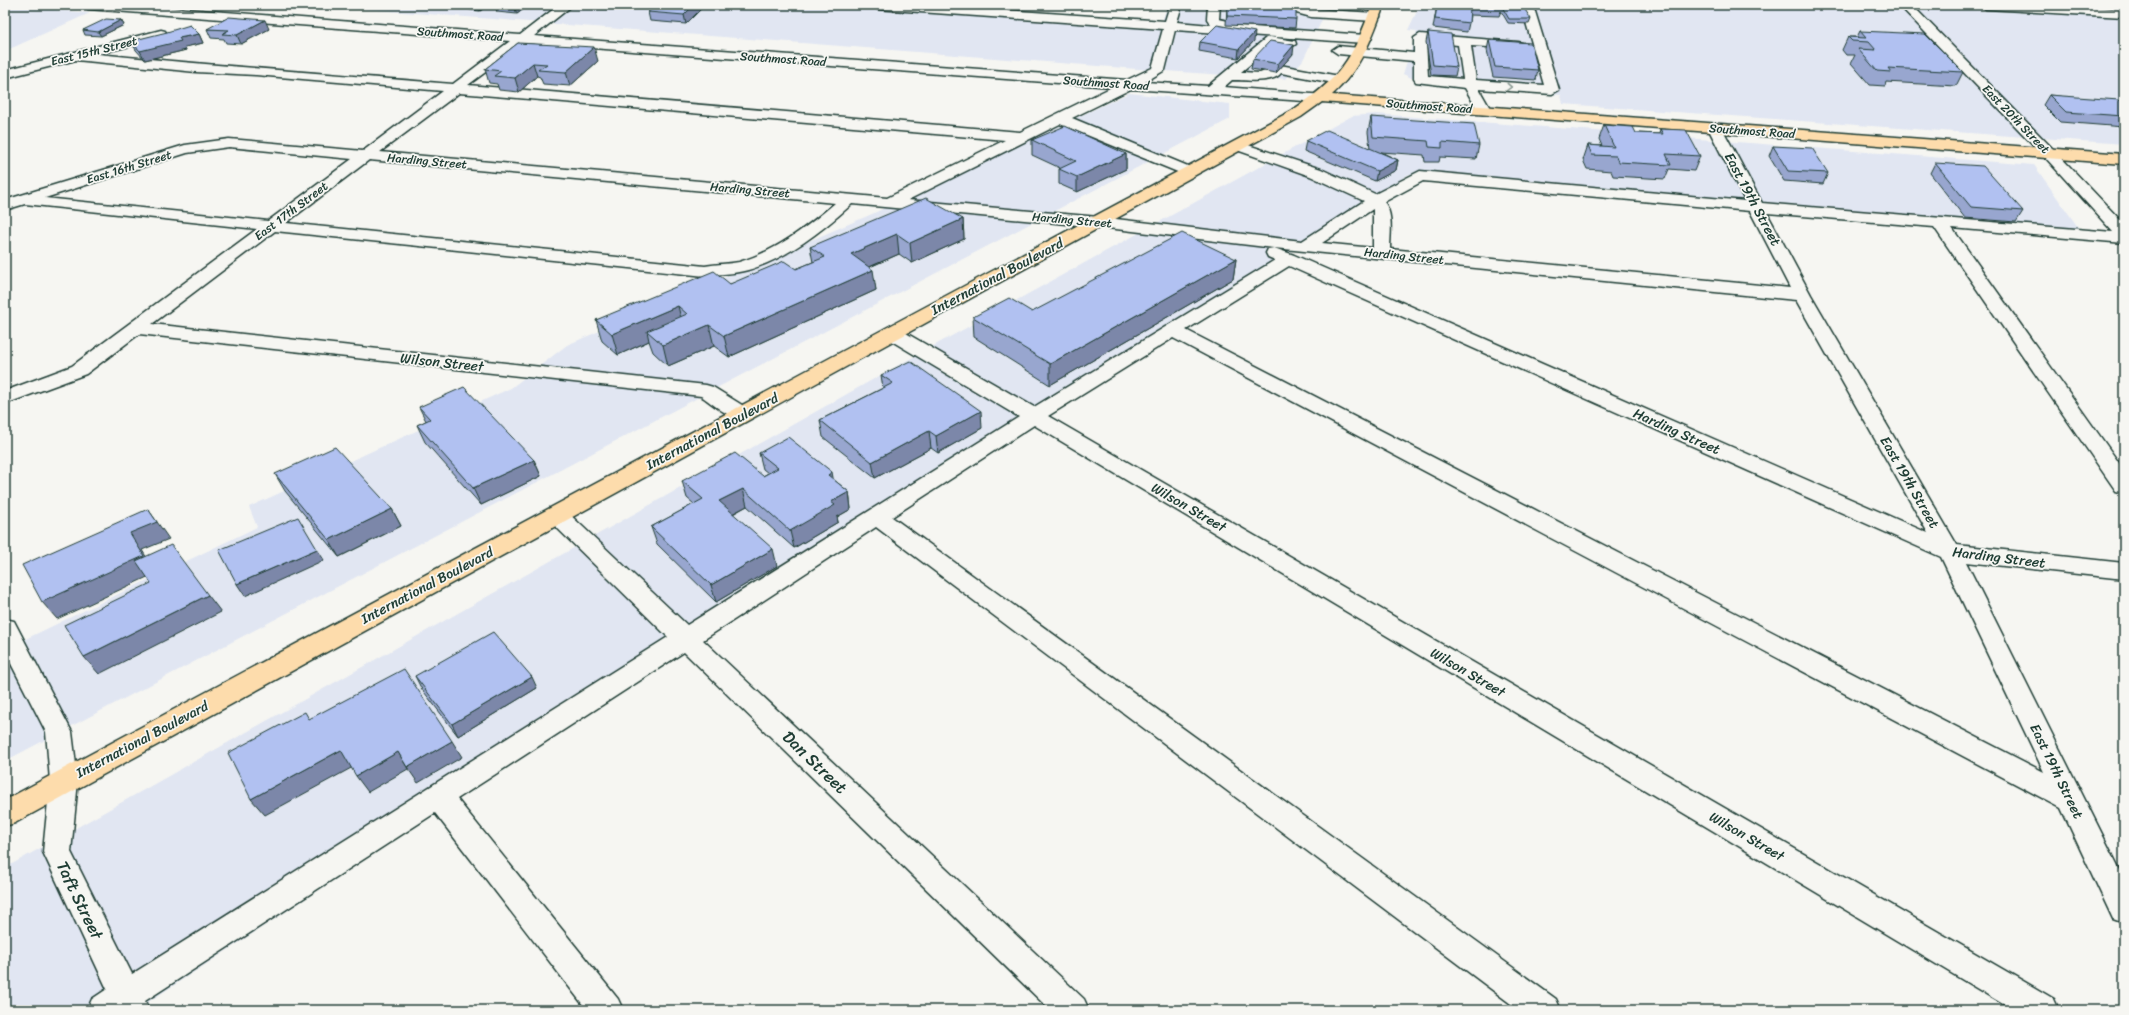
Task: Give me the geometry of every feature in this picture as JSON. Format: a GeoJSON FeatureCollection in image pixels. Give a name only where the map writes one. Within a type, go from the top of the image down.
{"type":"FeatureCollection","features":[{"type":"Feature","properties":{"kind":"main road","name":"International Boulevard"},"geometry":{"type":"LineString","coordinates":[[5,814],[1296,114],[1319,98],[1352,66],[1376,11]]}},
{"type":"Feature","properties":{"kind":"main road","name":"Southmost Road"},"geometry":{"type":"LineString","coordinates":[[1319,98],[2124,159]]}},
{"type":"Feature","properties":{"kind":"street","name":"Southmost Road"},"geometry":{"type":"LineString","coordinates":[[88,5],[1130,85],[1319,98]]}},
{"type":"Feature","properties":{"kind":"street","name":"East 17th Street"},"geometry":{"type":"LineString","coordinates":[[5,398],[79,370],[454,88],[567,5]]}},
{"type":"Feature","properties":{"kind":"street"},"geometry":{"type":"LineString","coordinates":[[878,5],[1171,26],[1292,42],[1358,53],[1424,57]]}},
{"type":"Feature","properties":{"kind":"street"},"geometry":{"type":"LineString","coordinates":[[889,203],[1158,70],[1176,5]]}},
{"type":"Feature","properties":{"kind":"street"},"geometry":{"type":"LineString","coordinates":[[1214,5],[1213,19],[1219,25],[1292,42]]}},
{"type":"Feature","properties":{"kind":"street"},"geometry":{"type":"LineString","coordinates":[[1247,5],[1290,7],[1311,13],[1376,11]]}},
{"type":"Feature","properties":{"kind":"street"},"geometry":{"type":"LineString","coordinates":[[1466,55],[1420,38],[1424,57],[1421,79],[1552,90],[1527,5]]}},
{"type":"Feature","properties":{"kind":"street","name":"East 20th Street"},"geometry":{"type":"LineString","coordinates":[[1905,5],[2050,153],[2124,234]]}},
{"type":"Feature","properties":{"kind":"street"},"geometry":{"type":"LineString","coordinates":[[1986,5],[2124,14]]}},
{"type":"Feature","properties":{"kind":"street"},"geometry":{"type":"LineString","coordinates":[[1273,51],[1292,42],[1308,27],[1311,13]]}},
{"type":"Feature","properties":{"kind":"street"},"geometry":{"type":"LineString","coordinates":[[191,26],[229,16]]}},
{"type":"Feature","properties":{"kind":"street","name":"East 15th Street"},"geometry":{"type":"LineString","coordinates":[[5,74],[176,30]]}},
{"type":"Feature","properties":{"kind":"street"},"geometry":{"type":"LineString","coordinates":[[1212,90],[1270,41],[1292,42],[1365,39]]}},
{"type":"Feature","properties":{"kind":"street"},"geometry":{"type":"LineString","coordinates":[[1466,55],[1452,58],[1466,55],[1539,47]]}},
{"type":"Feature","properties":{"kind":"street"},"geometry":{"type":"LineString","coordinates":[[1466,55],[1470,84],[1484,110]]}},
{"type":"Feature","properties":{"kind":"street"},"geometry":{"type":"LineString","coordinates":[[77,56],[196,68],[256,71],[1023,137]]}},
{"type":"Feature","properties":{"kind":"street"},"geometry":{"type":"LineString","coordinates":[[1230,76],[1277,71],[1339,80]]}},
{"type":"Feature","properties":{"kind":"street"},"geometry":{"type":"LineString","coordinates":[[1061,119],[1190,172]]}},
{"type":"Feature","properties":{"kind":"street","name":"East 19th Street"},"geometry":{"type":"LineString","coordinates":[[1715,128],[1802,295],[1950,552],[2124,909]]}},
{"type":"Feature","properties":{"kind":"street","name":"East 16th Street"},"geometry":{"type":"LineString","coordinates":[[12,203],[185,149],[229,143],[255,145]]}},
{"type":"Feature","properties":{"kind":"street","name":"Harding Street"},"geometry":{"type":"LineString","coordinates":[[255,145],[1099,222],[1244,240],[1296,252],[1950,552],[2124,571]]}},
{"type":"Feature","properties":{"kind":"street"},"geometry":{"type":"LineString","coordinates":[[1239,146],[1352,187],[1376,200],[1381,208],[1381,253]]}},
{"type":"Feature","properties":{"kind":"street"},"geometry":{"type":"LineString","coordinates":[[120,1005],[438,796],[876,516],[1034,416],[1173,331],[1376,200],[1420,176],[1757,207],[2124,238]]}},
{"type":"Feature","properties":{"kind":"street"},"geometry":{"type":"LineString","coordinates":[[12,203],[271,226],[705,271],[742,266],[774,253],[824,222],[849,199]]}},
{"type":"Feature","properties":{"kind":"street"},"geometry":{"type":"LineString","coordinates":[[1939,222],[2124,486]]}},
{"type":"Feature","properties":{"kind":"street","name":"Harding Street"},"geometry":{"type":"LineString","coordinates":[[1296,252],[1381,253],[1802,295]]}},
{"type":"Feature","properties":{"kind":"street","name":"Wilson Street"},"geometry":{"type":"LineString","coordinates":[[135,328],[706,391],[743,414]]}},
{"type":"Feature","properties":{"kind":"street"},"geometry":{"type":"LineString","coordinates":[[1173,331],[2071,800]]}},
{"type":"Feature","properties":{"kind":"street","name":"Wilson Street"},"geometry":{"type":"LineString","coordinates":[[892,333],[2044,1010]]}},
{"type":"Feature","properties":{"kind":"street","name":"Dan Street"},"geometry":{"type":"LineString","coordinates":[[557,515],[1073,1010]]}},
{"type":"Feature","properties":{"kind":"street"},"geometry":{"type":"LineString","coordinates":[[876,516],[1545,1010]]}},
{"type":"Feature","properties":{"kind":"street","name":"Taft Street"},"geometry":{"type":"LineString","coordinates":[[5,628],[59,732],[64,782],[58,852],[120,1005]]}},
{"type":"Feature","properties":{"kind":"street"},"geometry":{"type":"LineString","coordinates":[[438,796],[607,1010]]}},
{"type":"Feature","properties":{"kind":"shaded area"},"geometry":{"type":"Polygon","coordinates":[[[5,5],[67,5],[55,10],[90,13],[5,51],[5,5]]]}},
{"type":"Feature","properties":{"kind":"shaded area"},"geometry":{"type":"Polygon","coordinates":[[[310,5],[808,5],[1162,30],[1162,21],[1168,5],[1329,5],[1303,60],[1286,79],[1150,70],[310,5]]]}},
{"type":"Feature","properties":{"kind":"shaded area"},"geometry":{"type":"Polygon","coordinates":[[[1420,5],[1884,5],[2124,18],[2124,144],[1563,104],[1561,95],[1424,84],[1403,74],[1417,31],[1408,30],[1420,5]]]}},
{"type":"Feature","properties":{"kind":"shaded area"},"geometry":{"type":"Polygon","coordinates":[[[1129,93],[1230,104],[1230,119],[5,761],[5,649],[257,527],[249,507],[511,388],[567,345],[872,214],[1129,93]]]}},
{"type":"Feature","properties":{"kind":"shaded area"},"geometry":{"type":"Polygon","coordinates":[[[1376,114],[2034,165],[2080,230],[1409,174],[136,1010],[5,1010],[5,868],[895,367],[1352,116],[1376,114]]]}},
{"type":"Feature","properties":{"kind":"building"},"geometry":{"type":"Polygon","coordinates":[[[500,5],[522,5],[515,9],[496,8],[500,5]]]}},
{"type":"Feature","properties":{"kind":"building"},"geometry":{"type":"Polygon","coordinates":[[[656,5],[694,5],[684,15],[648,12],[656,5]]]}},
{"type":"Feature","properties":{"kind":"building"},"geometry":{"type":"Polygon","coordinates":[[[1459,5],[1501,5],[1502,7],[1459,5]]]}},
{"type":"Feature","properties":{"kind":"building"},"geometry":{"type":"Polygon","coordinates":[[[1501,5],[1522,5],[1531,19],[1509,19],[1501,5]]]}},
{"type":"Feature","properties":{"kind":"building"},"geometry":{"type":"Polygon","coordinates":[[[1227,6],[1296,9],[1296,19],[1227,16],[1227,6]]]}},
{"type":"Feature","properties":{"kind":"building"},"geometry":{"type":"Polygon","coordinates":[[[1437,6],[1470,9],[1469,23],[1435,19],[1437,6]]]}},
{"type":"Feature","properties":{"kind":"building"},"geometry":{"type":"Polygon","coordinates":[[[229,17],[265,20],[237,35],[222,34],[229,30],[207,29],[229,17]]]}},
{"type":"Feature","properties":{"kind":"building"},"geometry":{"type":"Polygon","coordinates":[[[106,19],[121,20],[98,32],[83,30],[106,19]]]}},
{"type":"Feature","properties":{"kind":"building"},"geometry":{"type":"Polygon","coordinates":[[[190,25],[199,34],[179,38],[181,41],[140,51],[131,41],[167,32],[190,25]]]}},
{"type":"Feature","properties":{"kind":"building"},"geometry":{"type":"Polygon","coordinates":[[[1217,25],[1255,32],[1239,49],[1200,42],[1217,25]]]}},
{"type":"Feature","properties":{"kind":"building"},"geometry":{"type":"Polygon","coordinates":[[[1860,31],[1925,34],[1963,72],[1888,68],[1891,72],[1877,71],[1858,49],[1876,50],[1869,42],[1852,41],[1848,37],[1866,38],[1860,31]]]}},
{"type":"Feature","properties":{"kind":"building"},"geometry":{"type":"Polygon","coordinates":[[[1428,32],[1451,34],[1457,67],[1433,65],[1428,32]]]}},
{"type":"Feature","properties":{"kind":"building"},"geometry":{"type":"Polygon","coordinates":[[[1489,40],[1531,43],[1538,70],[1495,67],[1489,40]]]}},
{"type":"Feature","properties":{"kind":"building"},"geometry":{"type":"Polygon","coordinates":[[[1270,41],[1294,45],[1278,64],[1253,59],[1270,41]]]}},
{"type":"Feature","properties":{"kind":"building"},"geometry":{"type":"Polygon","coordinates":[[[518,43],[594,47],[566,72],[538,70],[547,64],[533,63],[515,78],[494,76],[501,71],[485,69],[518,43]]]}},
{"type":"Feature","properties":{"kind":"building"},"geometry":{"type":"Polygon","coordinates":[[[2049,95],[2119,100],[2124,104],[2124,116],[2066,112],[2049,95]]]}},
{"type":"Feature","properties":{"kind":"building"},"geometry":{"type":"Polygon","coordinates":[[[1371,117],[1474,124],[1479,145],[1442,142],[1442,148],[1429,147],[1428,141],[1373,137],[1371,117]]]}},
{"type":"Feature","properties":{"kind":"building"},"geometry":{"type":"Polygon","coordinates":[[[1604,125],[1633,127],[1636,133],[1663,134],[1660,129],[1686,130],[1700,156],[1666,154],[1671,165],[1618,162],[1616,156],[1592,155],[1588,145],[1614,147],[1604,125]]]}},
{"type":"Feature","properties":{"kind":"building"},"geometry":{"type":"Polygon","coordinates":[[[1065,126],[1126,154],[1077,177],[1059,169],[1076,161],[1032,140],[1065,126]]]}},
{"type":"Feature","properties":{"kind":"building"},"geometry":{"type":"Polygon","coordinates":[[[1327,130],[1398,160],[1377,171],[1306,141],[1327,130]]]}},
{"type":"Feature","properties":{"kind":"building"},"geometry":{"type":"Polygon","coordinates":[[[1773,146],[1812,148],[1828,173],[1788,171],[1773,146]]]}},
{"type":"Feature","properties":{"kind":"building"},"geometry":{"type":"Polygon","coordinates":[[[1935,163],[1983,166],[2023,211],[1971,207],[1935,163]]]}},
{"type":"Feature","properties":{"kind":"building"},"geometry":{"type":"Polygon","coordinates":[[[926,198],[963,219],[910,243],[897,234],[851,254],[873,270],[724,336],[709,325],[663,345],[647,331],[687,314],[678,306],[612,334],[596,320],[714,271],[730,284],[784,261],[796,269],[825,257],[810,247],[926,198]]]}},
{"type":"Feature","properties":{"kind":"building"},"geometry":{"type":"Polygon","coordinates":[[[1182,233],[1236,259],[1050,364],[973,317],[1009,298],[1032,312],[1182,233]]]}},
{"type":"Feature","properties":{"kind":"building"},"geometry":{"type":"Polygon","coordinates":[[[910,361],[981,411],[936,436],[929,431],[872,462],[820,420],[893,383],[881,375],[910,361]]]}},
{"type":"Feature","properties":{"kind":"building"},"geometry":{"type":"Polygon","coordinates":[[[464,387],[534,460],[473,488],[417,425],[430,419],[419,407],[464,387]]]}},
{"type":"Feature","properties":{"kind":"building"},"geometry":{"type":"Polygon","coordinates":[[[788,437],[832,472],[828,475],[849,492],[831,502],[835,505],[790,531],[743,489],[719,501],[773,549],[711,585],[651,527],[703,499],[682,481],[735,453],[763,476],[778,468],[759,453],[788,437]]]}},
{"type":"Feature","properties":{"kind":"building"},"geometry":{"type":"Polygon","coordinates":[[[335,447],[392,509],[329,540],[275,474],[335,447]]]}},
{"type":"Feature","properties":{"kind":"building"},"geometry":{"type":"Polygon","coordinates":[[[148,509],[157,522],[130,533],[144,556],[42,602],[22,565],[148,509]]]}},
{"type":"Feature","properties":{"kind":"building"},"geometry":{"type":"Polygon","coordinates":[[[298,517],[317,549],[237,584],[219,550],[298,517]]]}},
{"type":"Feature","properties":{"kind":"building"},"geometry":{"type":"Polygon","coordinates":[[[171,545],[208,595],[84,657],[64,625],[151,583],[136,561],[171,545]]]}},
{"type":"Feature","properties":{"kind":"building"},"geometry":{"type":"Polygon","coordinates":[[[493,632],[532,677],[452,724],[415,676],[493,632]]]}},
{"type":"Feature","properties":{"kind":"building"},"geometry":{"type":"Polygon","coordinates":[[[404,669],[452,741],[407,767],[398,752],[356,776],[341,750],[251,799],[228,753],[305,712],[309,719],[404,669]]]}}]}
